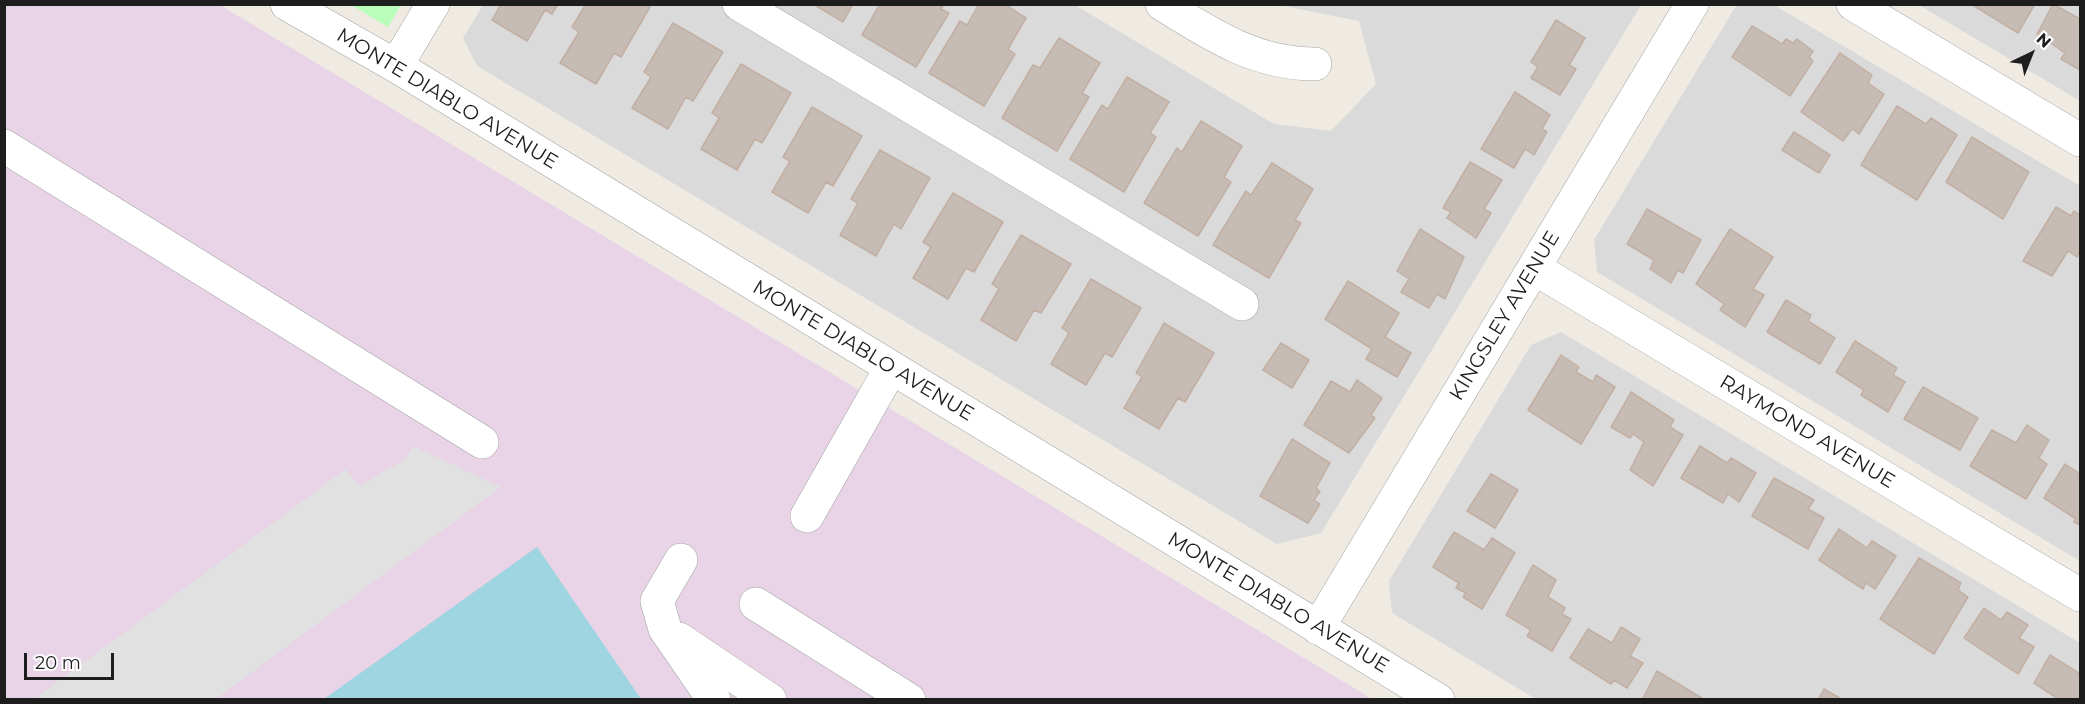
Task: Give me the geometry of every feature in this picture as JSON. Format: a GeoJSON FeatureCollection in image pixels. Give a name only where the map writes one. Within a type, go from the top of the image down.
{"type":"FeatureCollection","features":[{"type":"Feature","properties":{"kind":"street","name":"MONTE DIABLO AVENUE"},"geometry":{"type":"LineString","coordinates":[[287,4],[396,66],[1438,699]]}},
{"type":"Feature","properties":{"kind":"street"},"geometry":{"type":"LineString","coordinates":[[396,66],[433,4]]}},
{"type":"Feature","properties":{"kind":"street"},"geometry":{"type":"LineString","coordinates":[[739,4],[1242,304]]}},
{"type":"Feature","properties":{"kind":"street"},"geometry":{"type":"LineString","coordinates":[[1161,4],[1232,46],[1275,60],[1314,64]]}},
{"type":"Feature","properties":{"kind":"street","name":"KINGSLEY AVENUE"},"geometry":{"type":"LineString","coordinates":[[1318,628],[1692,4]]}},
{"type":"Feature","properties":{"kind":"street"},"geometry":{"type":"LineString","coordinates":[[1853,4],[2080,140]]}},
{"type":"Feature","properties":{"kind":"street"},"geometry":{"type":"LineString","coordinates":[[4,146],[482,442]]}},
{"type":"Feature","properties":{"kind":"street","name":"RAYMOND AVENUE"},"geometry":{"type":"LineString","coordinates":[[1534,268],[2080,595]]}},
{"type":"Feature","properties":{"kind":"street"},"geometry":{"type":"LineString","coordinates":[[807,516],[891,368]]}},
{"type":"Feature","properties":{"kind":"street"},"geometry":{"type":"LineString","coordinates":[[681,560],[657,601],[666,630],[714,699]]}},
{"type":"Feature","properties":{"kind":"street"},"geometry":{"type":"LineString","coordinates":[[756,604],[909,699]]}},
{"type":"Feature","properties":{"kind":"street"},"geometry":{"type":"LineString","coordinates":[[666,630],[770,699]]}},
{"type":"Feature","properties":{"kind":"shaded area"},"geometry":{"type":"Polygon","coordinates":[[[4,5],[220,5],[1372,699],[5,699],[4,5]]]}},
{"type":"Feature","properties":{"kind":"shaded area"},"geometry":{"type":"Polygon","coordinates":[[[483,5],[1075,5],[1274,124],[1331,131],[1376,84],[1359,21],[1279,5],[1641,5],[1321,533],[1277,544],[477,66],[463,38],[483,5]]]}},
{"type":"Feature","properties":{"kind":"shaded area"},"geometry":{"type":"Polygon","coordinates":[[[1774,5],[2080,186],[2080,561],[1597,272],[1594,240],[1736,6],[1774,5]]]}},
{"type":"Feature","properties":{"kind":"shaded area"},"geometry":{"type":"Polygon","coordinates":[[[1919,5],[2080,5],[2080,101],[1919,5]]]}},
{"type":"Feature","properties":{"kind":"shaded area"},"geometry":{"type":"Polygon","coordinates":[[[1561,332],[2080,643],[2080,699],[1536,699],[1392,613],[1389,581],[1531,345],[1561,332]]]}},
{"type":"Feature","properties":{"kind":"shaded area"},"geometry":{"type":"Polygon","coordinates":[[[413,446],[501,487],[216,699],[34,699],[346,469],[359,486],[404,460],[413,446]]]}},
{"type":"Feature","properties":{"kind":"green space"},"geometry":{"type":"Polygon","coordinates":[[[351,5],[401,5],[388,27],[351,5]]]}},
{"type":"Feature","properties":{"kind":"water"},"geometry":{"type":"Polygon","coordinates":[[[537,547],[641,699],[324,699],[537,547]]]}},
{"type":"Feature","properties":{"kind":"building"},"geometry":{"type":"Polygon","coordinates":[[[501,4],[558,4],[552,14],[545,10],[527,41],[492,20],[501,4]]]}},
{"type":"Feature","properties":{"kind":"building"},"geometry":{"type":"Polygon","coordinates":[[[586,4],[645,4],[650,7],[621,57],[614,53],[596,84],[560,63],[579,32],[572,27],[586,4]]]}},
{"type":"Feature","properties":{"kind":"building"},"geometry":{"type":"Polygon","coordinates":[[[813,4],[853,4],[843,22],[813,4]]]}},
{"type":"Feature","properties":{"kind":"building"},"geometry":{"type":"Polygon","coordinates":[[[880,4],[944,4],[941,9],[949,13],[916,67],[862,35],[880,4]]]}},
{"type":"Feature","properties":{"kind":"building"},"geometry":{"type":"Polygon","coordinates":[[[979,4],[1004,4],[1026,18],[1008,49],[1015,54],[984,106],[929,73],[960,21],[967,25],[979,4]]]}},
{"type":"Feature","properties":{"kind":"building"},"geometry":{"type":"Polygon","coordinates":[[[1971,4],[2035,4],[2018,33],[1971,4]]]}},
{"type":"Feature","properties":{"kind":"building"},"geometry":{"type":"Polygon","coordinates":[[[2053,4],[2080,19],[2080,70],[2061,59],[2065,53],[2037,34],[2053,4]]]}},
{"type":"Feature","properties":{"kind":"building"},"geometry":{"type":"Polygon","coordinates":[[[1556,20],[1585,38],[1569,65],[1576,69],[1560,95],[1531,78],[1538,67],[1531,62],[1556,20]]]}},
{"type":"Feature","properties":{"kind":"building"},"geometry":{"type":"Polygon","coordinates":[[[673,23],[723,52],[693,101],[686,97],[668,129],[632,108],[651,77],[644,72],[673,23]]]}},
{"type":"Feature","properties":{"kind":"building"},"geometry":{"type":"Polygon","coordinates":[[[1752,26],[1782,44],[1786,39],[1793,43],[1797,39],[1813,51],[1809,57],[1813,61],[1790,96],[1732,57],[1752,26]]]}},
{"type":"Feature","properties":{"kind":"building"},"geometry":{"type":"Polygon","coordinates":[[[1059,38],[1100,63],[1082,93],[1089,97],[1057,151],[1002,118],[1033,65],[1040,68],[1059,38]]]}},
{"type":"Feature","properties":{"kind":"building"},"geometry":{"type":"Polygon","coordinates":[[[1840,53],[1872,75],[1868,83],[1884,94],[1859,134],[1852,129],[1843,141],[1801,112],[1840,53]]]}},
{"type":"Feature","properties":{"kind":"building"},"geometry":{"type":"Polygon","coordinates":[[[741,64],[791,93],[762,143],[755,139],[737,170],[701,149],[719,118],[712,113],[741,64]]]}},
{"type":"Feature","properties":{"kind":"building"},"geometry":{"type":"Polygon","coordinates":[[[1127,77],[1169,102],[1150,133],[1156,137],[1124,192],[1070,159],[1102,105],[1108,109],[1127,77]]]}},
{"type":"Feature","properties":{"kind":"building"},"geometry":{"type":"Polygon","coordinates":[[[1515,92],[1550,115],[1542,129],[1547,132],[1534,155],[1525,149],[1514,168],[1481,149],[1515,92]]]}},
{"type":"Feature","properties":{"kind":"building"},"geometry":{"type":"Polygon","coordinates":[[[1897,106],[1926,124],[1931,118],[1957,135],[1917,200],[1861,165],[1897,106]]]}},
{"type":"Feature","properties":{"kind":"building"},"geometry":{"type":"Polygon","coordinates":[[[812,107],[862,136],[833,186],[826,182],[808,213],[772,192],[790,161],[783,157],[812,107]]]}},
{"type":"Feature","properties":{"kind":"building"},"geometry":{"type":"Polygon","coordinates":[[[1201,121],[1242,146],[1224,177],[1231,182],[1198,236],[1144,203],[1177,148],[1182,152],[1201,121]]]}},
{"type":"Feature","properties":{"kind":"building"},"geometry":{"type":"Polygon","coordinates":[[[1794,132],[1830,155],[1819,173],[1782,150],[1794,132]]]}},
{"type":"Feature","properties":{"kind":"building"},"geometry":{"type":"Polygon","coordinates":[[[1972,137],[2029,172],[2003,219],[1946,182],[1972,137]]]}},
{"type":"Feature","properties":{"kind":"building"},"geometry":{"type":"Polygon","coordinates":[[[880,150],[930,178],[901,229],[894,224],[876,256],[840,235],[858,203],[851,199],[880,150]]]}},
{"type":"Feature","properties":{"kind":"building"},"geometry":{"type":"Polygon","coordinates":[[[1470,162],[1502,180],[1484,209],[1491,213],[1476,238],[1447,218],[1451,212],[1443,208],[1470,162]]]}},
{"type":"Feature","properties":{"kind":"building"},"geometry":{"type":"Polygon","coordinates":[[[1272,163],[1313,189],[1295,220],[1301,223],[1269,278],[1213,245],[1246,191],[1251,195],[1272,163]]]}},
{"type":"Feature","properties":{"kind":"building"},"geometry":{"type":"Polygon","coordinates":[[[953,193],[1003,222],[974,272],[966,268],[948,299],[913,278],[931,247],[923,242],[953,193]]]}},
{"type":"Feature","properties":{"kind":"building"},"geometry":{"type":"Polygon","coordinates":[[[2056,207],[2071,216],[2074,211],[2080,215],[2080,251],[2077,257],[2068,251],[2052,276],[2023,261],[2056,207]]]}},
{"type":"Feature","properties":{"kind":"building"},"geometry":{"type":"Polygon","coordinates":[[[1647,209],[1701,240],[1683,273],[1678,270],[1671,283],[1650,269],[1654,260],[1627,244],[1647,209]]]}},
{"type":"Feature","properties":{"kind":"building"},"geometry":{"type":"Polygon","coordinates":[[[1420,229],[1464,257],[1445,299],[1437,294],[1429,308],[1401,292],[1409,279],[1397,271],[1420,229]]]}},
{"type":"Feature","properties":{"kind":"building"},"geometry":{"type":"Polygon","coordinates":[[[1730,229],[1773,257],[1753,289],[1764,295],[1745,327],[1720,310],[1724,304],[1696,284],[1730,229]]]}},
{"type":"Feature","properties":{"kind":"building"},"geometry":{"type":"Polygon","coordinates":[[[1021,235],[1071,264],[1041,313],[1034,310],[1016,341],[981,320],[999,289],[992,284],[1021,235]]]}},
{"type":"Feature","properties":{"kind":"building"},"geometry":{"type":"Polygon","coordinates":[[[1091,279],[1141,308],[1112,357],[1105,353],[1086,385],[1051,364],[1069,333],[1062,328],[1091,279]]]}},
{"type":"Feature","properties":{"kind":"building"},"geometry":{"type":"Polygon","coordinates":[[[1348,281],[1399,313],[1385,337],[1411,353],[1397,377],[1366,359],[1372,349],[1325,319],[1348,281]]]}},
{"type":"Feature","properties":{"kind":"building"},"geometry":{"type":"Polygon","coordinates":[[[1786,300],[1811,315],[1808,321],[1835,338],[1820,364],[1767,332],[1786,300]]]}},
{"type":"Feature","properties":{"kind":"building"},"geometry":{"type":"Polygon","coordinates":[[[1164,323],[1214,353],[1185,402],[1178,398],[1159,429],[1124,408],[1142,377],[1136,373],[1164,323]]]}},
{"type":"Feature","properties":{"kind":"building"},"geometry":{"type":"Polygon","coordinates":[[[1855,341],[1897,368],[1893,375],[1905,382],[1888,412],[1861,395],[1864,390],[1836,372],[1855,341]]]}},
{"type":"Feature","properties":{"kind":"building"},"geometry":{"type":"Polygon","coordinates":[[[1281,343],[1309,360],[1292,388],[1263,370],[1281,343]]]}},
{"type":"Feature","properties":{"kind":"building"},"geometry":{"type":"Polygon","coordinates":[[[1561,355],[1579,367],[1576,372],[1593,382],[1596,375],[1615,387],[1581,444],[1528,410],[1561,355]]]}},
{"type":"Feature","properties":{"kind":"building"},"geometry":{"type":"Polygon","coordinates":[[[1357,380],[1382,398],[1371,415],[1375,418],[1349,453],[1304,425],[1331,381],[1350,392],[1357,380]]]}},
{"type":"Feature","properties":{"kind":"building"},"geometry":{"type":"Polygon","coordinates":[[[1923,387],[1978,418],[1960,450],[1904,419],[1923,387]]]}},
{"type":"Feature","properties":{"kind":"building"},"geometry":{"type":"Polygon","coordinates":[[[1631,392],[1674,420],[1670,427],[1683,435],[1653,486],[1630,470],[1644,442],[1633,434],[1630,438],[1611,427],[1631,392]]]}},
{"type":"Feature","properties":{"kind":"building"},"geometry":{"type":"Polygon","coordinates":[[[2027,425],[2049,440],[2039,458],[2047,464],[2026,499],[1970,466],[1992,430],[2016,443],[2027,425]]]}},
{"type":"Feature","properties":{"kind":"building"},"geometry":{"type":"Polygon","coordinates":[[[1292,439],[1330,463],[1316,488],[1320,491],[1314,500],[1320,504],[1308,523],[1260,496],[1292,439]]]}},
{"type":"Feature","properties":{"kind":"building"},"geometry":{"type":"Polygon","coordinates":[[[1700,446],[1727,463],[1731,458],[1756,473],[1739,502],[1728,494],[1723,503],[1681,478],[1700,446]]]}},
{"type":"Feature","properties":{"kind":"building"},"geometry":{"type":"Polygon","coordinates":[[[2065,464],[2080,474],[2080,525],[2074,522],[2076,519],[2044,498],[2065,464]]]}},
{"type":"Feature","properties":{"kind":"building"},"geometry":{"type":"Polygon","coordinates":[[[1491,474],[1518,490],[1495,528],[1467,511],[1491,474]]]}},
{"type":"Feature","properties":{"kind":"building"},"geometry":{"type":"Polygon","coordinates":[[[1774,478],[1814,500],[1808,509],[1824,518],[1808,549],[1752,516],[1774,478]]]}},
{"type":"Feature","properties":{"kind":"building"},"geometry":{"type":"Polygon","coordinates":[[[1839,529],[1867,548],[1872,541],[1896,556],[1875,589],[1866,583],[1863,589],[1819,560],[1839,529]]]}},
{"type":"Feature","properties":{"kind":"building"},"geometry":{"type":"Polygon","coordinates":[[[1454,532],[1484,550],[1492,538],[1515,553],[1482,609],[1463,597],[1466,593],[1456,588],[1459,583],[1433,567],[1454,532]]]}},
{"type":"Feature","properties":{"kind":"building"},"geometry":{"type":"Polygon","coordinates":[[[1919,558],[1961,583],[1958,590],[1968,597],[1934,654],[1880,619],[1919,558]]]}},
{"type":"Feature","properties":{"kind":"building"},"geometry":{"type":"Polygon","coordinates":[[[1533,565],[1556,580],[1548,597],[1565,608],[1562,614],[1571,619],[1552,651],[1527,636],[1531,630],[1506,615],[1533,565]]]}},
{"type":"Feature","properties":{"kind":"building"},"geometry":{"type":"Polygon","coordinates":[[[1984,608],[2001,620],[2007,612],[2028,625],[2019,638],[2034,647],[2018,674],[1964,638],[1984,608]]]}},
{"type":"Feature","properties":{"kind":"building"},"geometry":{"type":"Polygon","coordinates":[[[1621,627],[1640,639],[1630,656],[1643,663],[1627,688],[1614,680],[1611,684],[1570,658],[1588,629],[1612,643],[1621,627]]]}},
{"type":"Feature","properties":{"kind":"building"},"geometry":{"type":"Polygon","coordinates":[[[2050,655],[2080,674],[2080,700],[2060,700],[2034,683],[2050,655]]]}},
{"type":"Feature","properties":{"kind":"building"},"geometry":{"type":"Polygon","coordinates":[[[1657,671],[1705,700],[1642,700],[1657,671]]]}},
{"type":"Feature","properties":{"kind":"building"},"geometry":{"type":"Polygon","coordinates":[[[1824,689],[1843,700],[1818,700],[1824,689]]]}}]}
